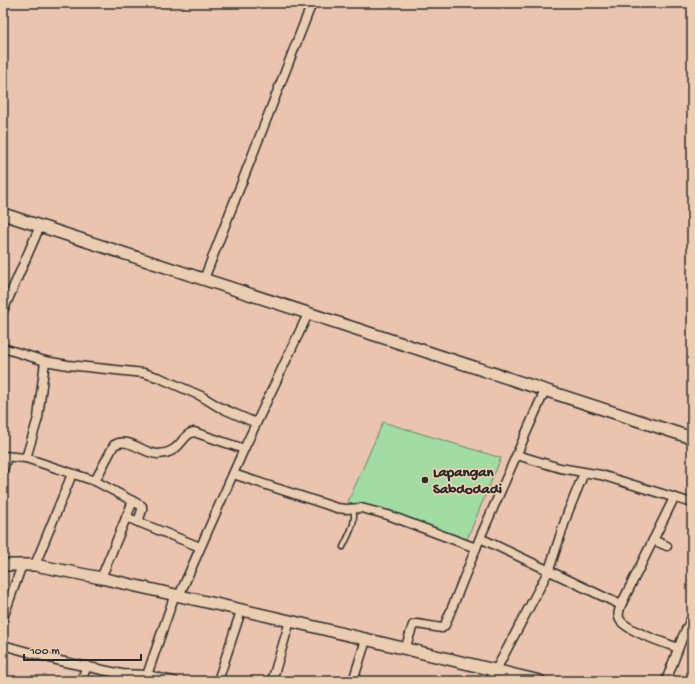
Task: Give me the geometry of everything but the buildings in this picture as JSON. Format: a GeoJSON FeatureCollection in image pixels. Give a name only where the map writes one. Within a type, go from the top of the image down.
{"type":"FeatureCollection","features":[{"type":"Feature","properties":{"kind":"street"},"geometry":{"type":"LineString","coordinates":[[204,279],[312,3]]}},
{"type":"Feature","properties":{"kind":"street"},"geometry":{"type":"LineString","coordinates":[[3,214],[692,438]]}},
{"type":"Feature","properties":{"kind":"street"},"geometry":{"type":"LineString","coordinates":[[3,311],[40,226]]}},
{"type":"Feature","properties":{"kind":"street"},"geometry":{"type":"LineString","coordinates":[[146,678],[177,595],[308,314]]}},
{"type":"Feature","properties":{"kind":"street"},"geometry":{"type":"LineString","coordinates":[[3,348],[45,361],[82,367],[144,372],[201,396],[219,407],[256,423]]}},
{"type":"Feature","properties":{"kind":"street"},"geometry":{"type":"LineString","coordinates":[[26,458],[38,418],[45,361]]}},
{"type":"Feature","properties":{"kind":"street"},"geometry":{"type":"LineString","coordinates":[[405,649],[413,625],[417,624],[442,628],[445,625],[480,538],[545,390]]}},
{"type":"Feature","properties":{"kind":"street"},"geometry":{"type":"LineString","coordinates":[[95,481],[114,445],[118,442],[125,442],[158,454],[174,450],[188,435],[194,432],[244,449]]}},
{"type":"Feature","properties":{"kind":"street"},"geometry":{"type":"LineString","coordinates":[[517,455],[560,468],[601,476],[692,503]]}},
{"type":"Feature","properties":{"kind":"street"},"geometry":{"type":"LineString","coordinates":[[3,470],[5,457],[26,458],[95,481],[140,505],[142,507],[138,522]]}},
{"type":"Feature","properties":{"kind":"street"},"geometry":{"type":"LineString","coordinates":[[490,681],[549,570],[568,512],[584,473]]}},
{"type":"Feature","properties":{"kind":"street"},"geometry":{"type":"LineString","coordinates":[[34,565],[72,474]]}},
{"type":"Feature","properties":{"kind":"street"},"geometry":{"type":"LineString","coordinates":[[233,474],[337,508],[361,508],[388,515],[476,548]]}},
{"type":"Feature","properties":{"kind":"street"},"geometry":{"type":"LineString","coordinates":[[674,498],[621,605],[618,615],[621,622],[630,629],[678,648]]}},
{"type":"Feature","properties":{"kind":"street"},"geometry":{"type":"LineString","coordinates":[[101,578],[133,501]]}},
{"type":"Feature","properties":{"kind":"street"},"geometry":{"type":"LineString","coordinates":[[126,517],[200,547]]}},
{"type":"Feature","properties":{"kind":"street"},"geometry":{"type":"LineString","coordinates":[[480,538],[621,605]]}},
{"type":"Feature","properties":{"kind":"street"},"geometry":{"type":"LineString","coordinates":[[653,540],[667,546]]}},
{"type":"Feature","properties":{"kind":"street"},"geometry":{"type":"LineString","coordinates":[[3,565],[34,565],[101,578],[290,621],[540,681]]}},
{"type":"Feature","properties":{"kind":"street"},"geometry":{"type":"LineString","coordinates":[[3,618],[22,565]]}},
{"type":"Feature","properties":{"kind":"street"},"geometry":{"type":"LineString","coordinates":[[218,681],[241,611]]}},
{"type":"Feature","properties":{"kind":"street"},"geometry":{"type":"LineString","coordinates":[[666,681],[692,616]]}},
{"type":"Feature","properties":{"kind":"street"},"geometry":{"type":"LineString","coordinates":[[272,681],[290,621]]}},
{"type":"Feature","properties":{"kind":"street"},"geometry":{"type":"LineString","coordinates":[[353,681],[366,640]]}},
{"type":"Feature","properties":{"kind":"street"},"geometry":{"type":"LineString","coordinates":[[3,645],[54,660],[122,674],[174,681]]}},
{"type":"Feature","properties":{"kind":"street"},"geometry":{"type":"LineString","coordinates":[[81,681],[87,666]]}},
{"type":"Feature","properties":{"kind":"lane"},"geometry":{"type":"LineString","coordinates":[[343,547],[355,521],[353,508]]}},
{"type":"Feature","properties":{"kind":"green space","name":"Lapangan Sabdodadi"},"geometry":{"type":"Polygon","coordinates":[[[383,422],[501,458],[467,539],[348,502],[383,422]]]}},
{"type":"Feature","properties":{"kind":"place","name":"Lapangan Sabdodadi"},"geometry":{"type":"Point","coordinates":[425,480]}}]}
